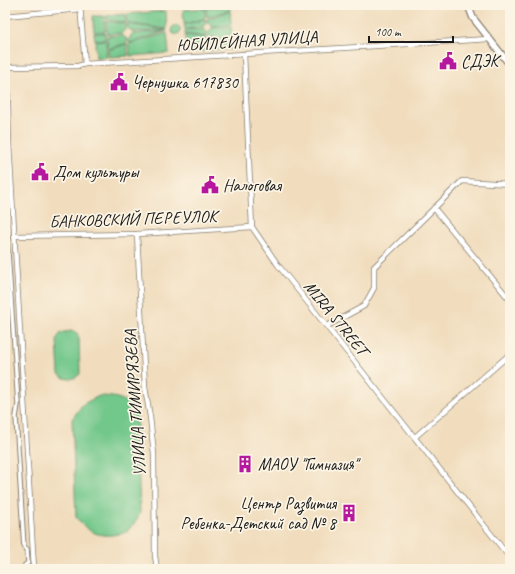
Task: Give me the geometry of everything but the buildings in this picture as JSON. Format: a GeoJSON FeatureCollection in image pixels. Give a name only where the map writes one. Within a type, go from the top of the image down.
{"type":"FeatureCollection","features":[{"type":"Feature","properties":{"kind":"street"},"geometry":{"type":"LineString","coordinates":[[468,5],[473,18],[510,65]]}},
{"type":"Feature","properties":{"kind":"street"},"geometry":{"type":"LineString","coordinates":[[5,16],[80,7],[85,64]]}},
{"type":"Feature","properties":{"kind":"street","name":"ЮБИЛЕЙНАЯ УЛИЦА"},"geometry":{"type":"LineString","coordinates":[[6,67],[78,66],[85,64],[489,39]]}},
{"type":"Feature","properties":{"kind":"street"},"geometry":{"type":"LineString","coordinates":[[244,54],[252,227]]}},
{"type":"Feature","properties":{"kind":"street"},"geometry":{"type":"LineString","coordinates":[[6,67],[14,236],[34,569]]}},
{"type":"Feature","properties":{"kind":"street"},"geometry":{"type":"LineString","coordinates":[[326,326],[364,306],[374,288],[374,267],[462,181],[510,184]]}},
{"type":"Feature","properties":{"kind":"street"},"geometry":{"type":"LineString","coordinates":[[5,208],[18,404],[16,417],[22,517],[24,547],[27,549],[28,563],[26,565],[26,569]]}},
{"type":"Feature","properties":{"kind":"street"},"geometry":{"type":"LineString","coordinates":[[434,208],[510,300]]}},
{"type":"Feature","properties":{"kind":"street","name":"БАНКОВСКИЙ ПЕРЕУЛОК"},"geometry":{"type":"LineString","coordinates":[[14,236],[136,234],[252,227]]}},
{"type":"Feature","properties":{"kind":"street","name":"MIRA STREET"},"geometry":{"type":"LineString","coordinates":[[252,227],[278,265],[510,558]]}},
{"type":"Feature","properties":{"kind":"street","name":"УЛИЦА ТИМИРЯЗЕВА"},"geometry":{"type":"LineString","coordinates":[[136,234],[145,387],[154,454],[156,569]]}},
{"type":"Feature","properties":{"kind":"street"},"geometry":{"type":"LineString","coordinates":[[415,437],[510,354]]}},
{"type":"Feature","properties":{"kind":"green space"},"geometry":{"type":"Polygon","coordinates":[[[230,6],[230,10],[207,17],[206,8],[230,6]]]}},
{"type":"Feature","properties":{"kind":"green space"},"geometry":{"type":"Polygon","coordinates":[[[205,8],[205,18],[184,24],[183,10],[205,8]]]}},
{"type":"Feature","properties":{"kind":"green space"},"geometry":{"type":"Polygon","coordinates":[[[166,11],[167,29],[127,23],[127,14],[166,11]]]}},
{"type":"Feature","properties":{"kind":"green space"},"geometry":{"type":"Polygon","coordinates":[[[230,11],[231,25],[212,27],[207,23],[207,19],[230,11]]]}},
{"type":"Feature","properties":{"kind":"green space"},"geometry":{"type":"Polygon","coordinates":[[[125,14],[126,23],[106,19],[106,16],[125,14]]]}},
{"type":"Feature","properties":{"kind":"green space"},"geometry":{"type":"Polygon","coordinates":[[[93,16],[104,16],[105,32],[94,32],[93,16]]]}},
{"type":"Feature","properties":{"kind":"green space"},"geometry":{"type":"Polygon","coordinates":[[[205,19],[206,23],[203,27],[185,29],[184,25],[205,19]]]}},
{"type":"Feature","properties":{"kind":"green space"},"geometry":{"type":"Polygon","coordinates":[[[106,21],[126,24],[126,29],[122,33],[107,34],[106,21]]]}},
{"type":"Feature","properties":{"kind":"green space"},"geometry":{"type":"Polygon","coordinates":[[[127,24],[167,30],[132,32],[128,28],[127,24]]]}},
{"type":"Feature","properties":{"kind":"green space"},"geometry":{"type":"Polygon","coordinates":[[[174,26],[178,26],[180,30],[178,34],[174,34],[172,32],[172,28],[174,26]]]}},
{"type":"Feature","properties":{"kind":"green space"},"geometry":{"type":"Polygon","coordinates":[[[231,27],[232,39],[209,37],[208,33],[212,28],[231,27]]]}},
{"type":"Feature","properties":{"kind":"green space"},"geometry":{"type":"Polygon","coordinates":[[[203,29],[206,32],[207,37],[185,34],[185,30],[203,29]]]}},
{"type":"Feature","properties":{"kind":"green space"},"geometry":{"type":"Polygon","coordinates":[[[167,31],[129,43],[129,39],[132,34],[167,31]]]}},
{"type":"Feature","properties":{"kind":"green space"},"geometry":{"type":"Polygon","coordinates":[[[94,33],[105,33],[106,39],[95,40],[94,33]]]}},
{"type":"Feature","properties":{"kind":"green space"},"geometry":{"type":"Polygon","coordinates":[[[167,33],[169,53],[130,56],[129,44],[167,33]]]}},
{"type":"Feature","properties":{"kind":"green space"},"geometry":{"type":"Polygon","coordinates":[[[122,35],[127,39],[127,43],[108,49],[107,36],[122,35]]]}},
{"type":"Feature","properties":{"kind":"green space"},"geometry":{"type":"Polygon","coordinates":[[[185,35],[207,38],[208,51],[187,52],[185,35]]]}},
{"type":"Feature","properties":{"kind":"green space"},"geometry":{"type":"Polygon","coordinates":[[[209,38],[232,41],[233,49],[210,51],[209,38]]]}},
{"type":"Feature","properties":{"kind":"green space"},"geometry":{"type":"Polygon","coordinates":[[[106,40],[107,57],[96,58],[95,41],[106,40]]]}},
{"type":"Feature","properties":{"kind":"green space"},"geometry":{"type":"Polygon","coordinates":[[[127,44],[128,56],[109,57],[108,50],[127,44]]]}},
{"type":"Feature","properties":{"kind":"green space"},"geometry":{"type":"Polygon","coordinates":[[[73,331],[77,333],[79,338],[80,374],[67,379],[59,374],[57,339],[61,333],[73,331]]]}},
{"type":"Feature","properties":{"kind":"green space"},"geometry":{"type":"Polygon","coordinates":[[[99,396],[114,397],[125,401],[133,407],[136,413],[140,513],[135,523],[127,531],[111,535],[94,533],[85,527],[76,517],[72,419],[83,404],[99,396]]]}},
{"type":"Feature","properties":{"kind":"place","name":"СДЭК"},"geometry":{"type":"Point","coordinates":[448,61]}},
{"type":"Feature","properties":{"kind":"place","name":"Чернушка 617830"},"geometry":{"type":"Point","coordinates":[119,82]}},
{"type":"Feature","properties":{"kind":"place","name":"Дом культуры"},"geometry":{"type":"Point","coordinates":[40,172]}},
{"type":"Feature","properties":{"kind":"place","name":"Налоговая"},"geometry":{"type":"Point","coordinates":[210,185]}},
{"type":"Feature","properties":{"kind":"place","name":"МАОУ \"Гимназия\""},"geometry":{"type":"Point","coordinates":[245,464]}},
{"type":"Feature","properties":{"kind":"place","name":"Центр Развития Ребенка-Детский сад № 8"},"geometry":{"type":"Point","coordinates":[349,513]}}]}
